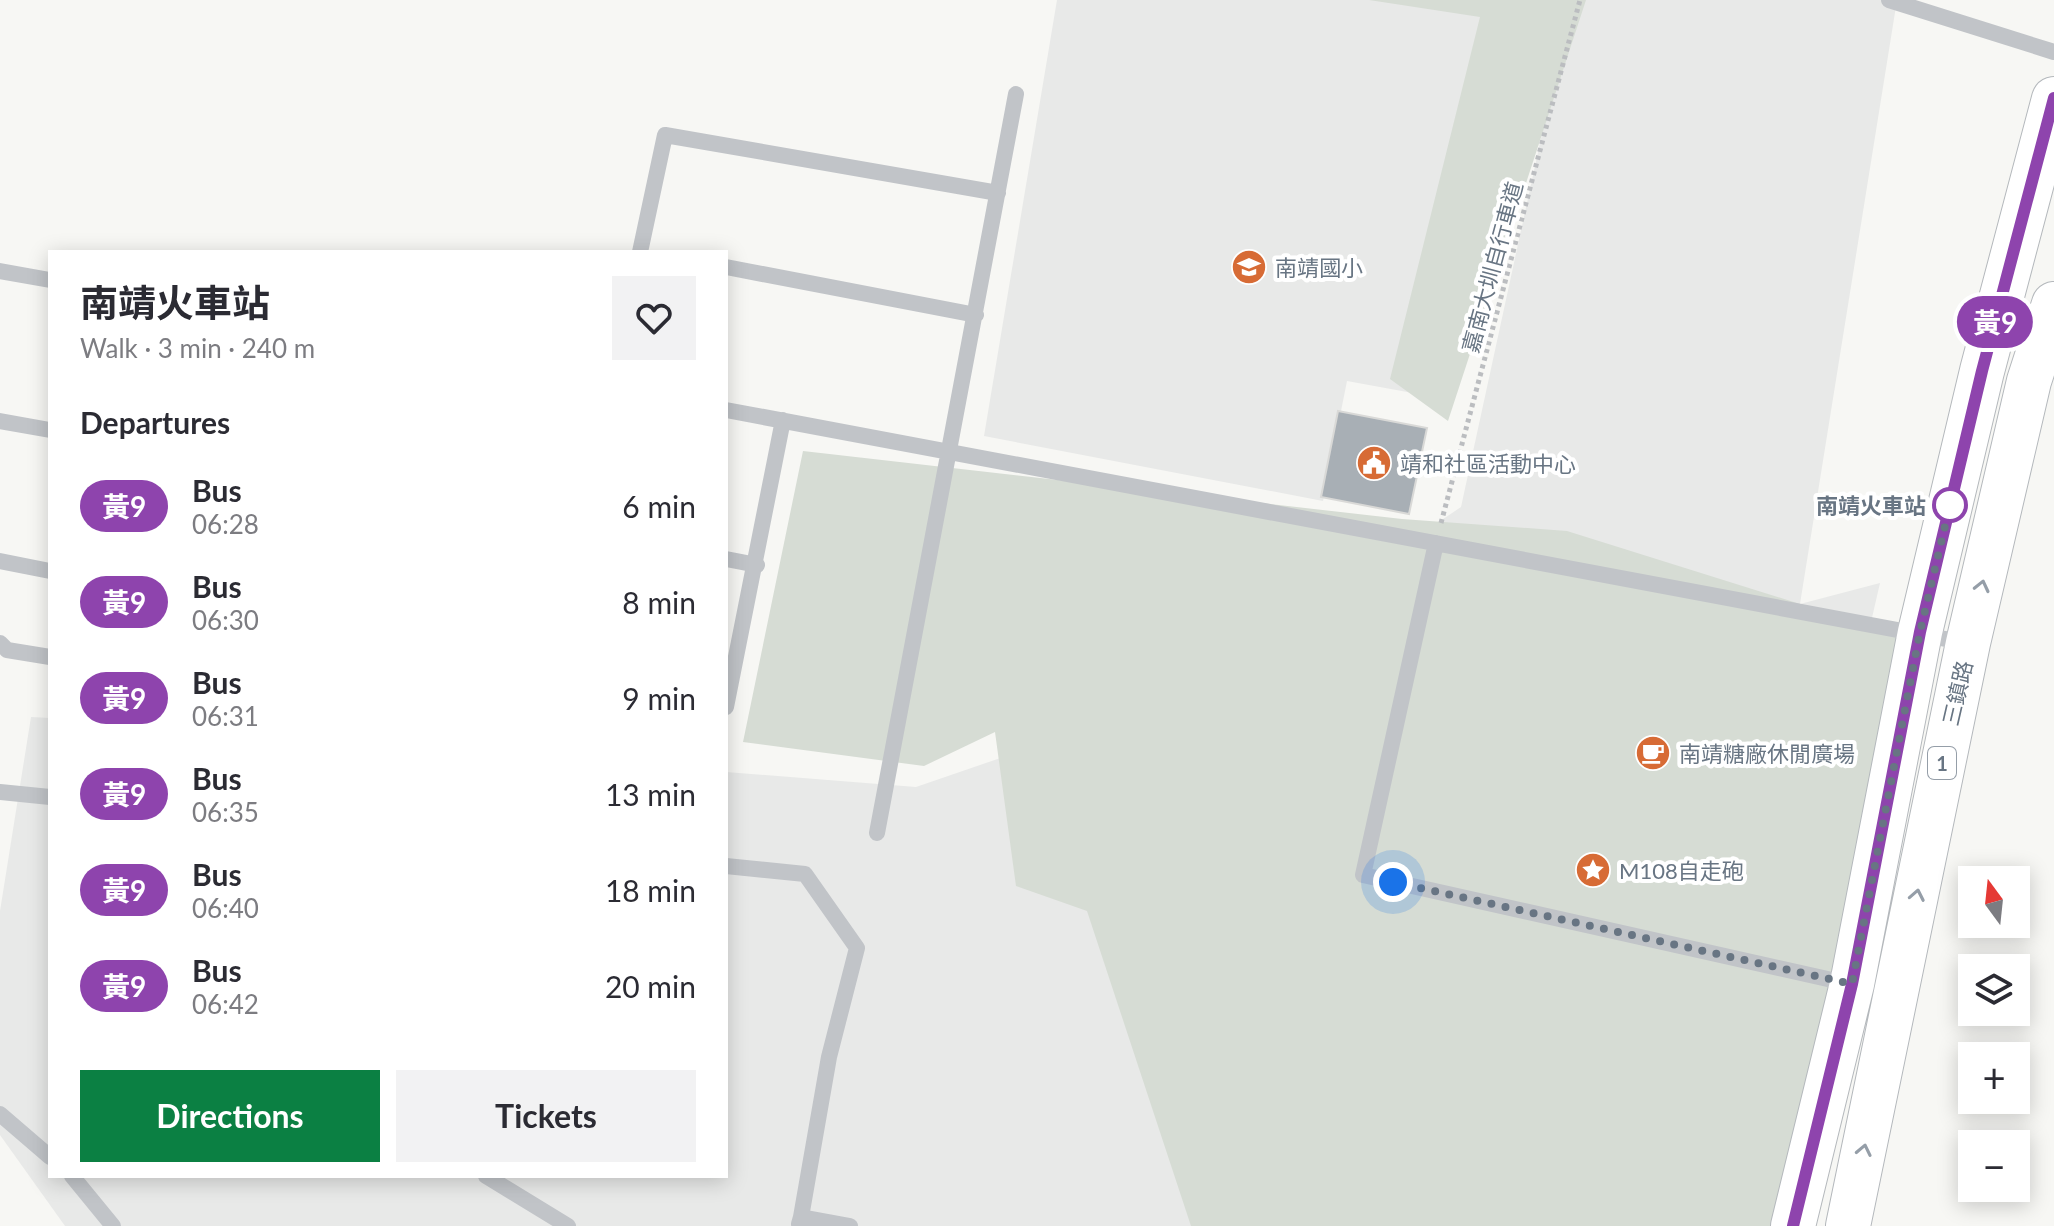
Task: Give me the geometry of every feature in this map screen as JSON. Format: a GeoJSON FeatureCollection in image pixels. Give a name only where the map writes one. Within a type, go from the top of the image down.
{"type":"FeatureCollection","features":[{"type":"Feature","properties":{"kind":"main road","name":"1"},"geometry":{"type":"LineString","coordinates":[[1793,1226],[1852,984],[1920,632],[1982,371],[2054,99]]}},
{"type":"Feature","properties":{"kind":"main road","name":"三鎮路"},"geometry":{"type":"LineString","coordinates":[[1848,1226],[1968,643],[2029,381],[2054,304]]}},
{"type":"Feature","properties":{"kind":"main road"},"geometry":{"type":"LineString","coordinates":[[1982,371],[2029,381]]}},
{"type":"Feature","properties":{"kind":"lane"},"geometry":{"type":"LineString","coordinates":[[1889,0],[2054,52]]}},
{"type":"Feature","properties":{"kind":"lane"},"geometry":{"type":"LineString","coordinates":[[877,833],[1016,94]]}},
{"type":"Feature","properties":{"kind":"lane"},"geometry":{"type":"LineString","coordinates":[[644,250],[665,135],[998,193]]}},
{"type":"Feature","properties":{"kind":"lane"},"geometry":{"type":"LineString","coordinates":[[728,267],[976,315]]}},
{"type":"Feature","properties":{"kind":"lane"},"geometry":{"type":"LineString","coordinates":[[0,271],[48,280]]}},
{"type":"Feature","properties":{"kind":"lane"},"geometry":{"type":"LineString","coordinates":[[728,410],[1968,643]]}},
{"type":"Feature","properties":{"kind":"lane"},"geometry":{"type":"LineString","coordinates":[[728,696],[757,565],[783,420]]}},
{"type":"Feature","properties":{"kind":"lane"},"geometry":{"type":"LineString","coordinates":[[0,421],[48,430]]}},
{"type":"Feature","properties":{"kind":"lane"},"geometry":{"type":"LineString","coordinates":[[1436,543],[1363,875],[1852,984]]}},
{"type":"Feature","properties":{"kind":"lane"},"geometry":{"type":"LineString","coordinates":[[728,559],[757,565]]}},
{"type":"Feature","properties":{"kind":"lane"},"geometry":{"type":"LineString","coordinates":[[0,561],[48,571]]}},
{"type":"Feature","properties":{"kind":"lane"},"geometry":{"type":"LineString","coordinates":[[0,643],[7,650],[48,657]]}},
{"type":"Feature","properties":{"kind":"lane"},"geometry":{"type":"LineString","coordinates":[[0,792],[48,797]]}},
{"type":"Feature","properties":{"kind":"lane"},"geometry":{"type":"LineString","coordinates":[[728,866],[805,874],[857,948],[829,1057],[800,1221],[850,1226]]}},
{"type":"Feature","properties":{"kind":"lane"},"geometry":{"type":"LineString","coordinates":[[0,1114],[48,1155]]}},
{"type":"Feature","properties":{"kind":"lane"},"geometry":{"type":"LineString","coordinates":[[74,1178],[113,1226]]}},
{"type":"Feature","properties":{"kind":"lane"},"geometry":{"type":"LineString","coordinates":[[489,1178],[568,1226]]}},
{"type":"Feature","properties":{"kind":"path","name":"嘉南大圳自行車道"},"geometry":{"type":"LineString","coordinates":[[1436,543],[1580,0]]}},
{"type":"Feature","properties":{"kind":"shaded area","name":"南靖國小"},"geometry":{"type":"Polygon","coordinates":[[[1057,0],[1499,0],[1451,400],[1347,381],[1323,501],[984,436],[1057,0]]]}},
{"type":"Feature","properties":{"kind":"shaded area"},"geometry":{"type":"Polygon","coordinates":[[[1369,0],[1586,0],[1448,421],[1390,379],[1480,17],[1369,0]]]}},
{"type":"Feature","properties":{"kind":"shaded area"},"geometry":{"type":"Polygon","coordinates":[[[1571,0],[1897,0],[1800,604],[1880,583],[1732,1226],[65,1226],[0,1135],[0,911],[31,717],[48,718],[48,1178],[728,1178],[728,772],[916,787],[1178,697],[1461,507],[1571,0]]]}},
{"type":"Feature","properties":{"kind":"shaded area"},"geometry":{"type":"Polygon","coordinates":[[[803,451],[1402,519],[1567,531],[1800,604],[1922,635],[1777,1226],[1191,1226],[1087,911],[1016,886],[995,732],[924,766],[743,742],[803,451]]]}},
{"type":"Feature","properties":{"kind":"building","name":"靖和社區活動中心"},"geometry":{"type":"Polygon","coordinates":[[[1338,411],[1427,428],[1409,514],[1321,497],[1338,411]]]}},
{"type":"Feature","properties":{"kind":"bus line","name":"黃9"},"geometry":{"type":"LineString","coordinates":[[1793,1226],[1852,984],[1920,632],[1982,371],[2054,98]]}},
{"type":"Feature","properties":{"kind":"place","name":"南靖國小"},"geometry":{"type":"Point","coordinates":[1249,267]}},
{"type":"Feature","properties":{"kind":"place","name":"靖和社區活動中心"},"geometry":{"type":"Point","coordinates":[1374,463]}},
{"type":"Feature","properties":{"kind":"place","name":"南靖火車站"},"geometry":{"type":"Point","coordinates":[1950,505]}},
{"type":"Feature","properties":{"kind":"place","name":"南靖糖廠休閒廣場"},"geometry":{"type":"Point","coordinates":[1653,753]}},
{"type":"Feature","properties":{"kind":"place","name":"M108自走砲"},"geometry":{"type":"Point","coordinates":[1593,870]}},
{"type":"Feature","properties":{"kind":"route"},"geometry":{"type":"LineString","coordinates":[[1393,882],[1852,984],[1920,632],[1950,505]]}}]}
